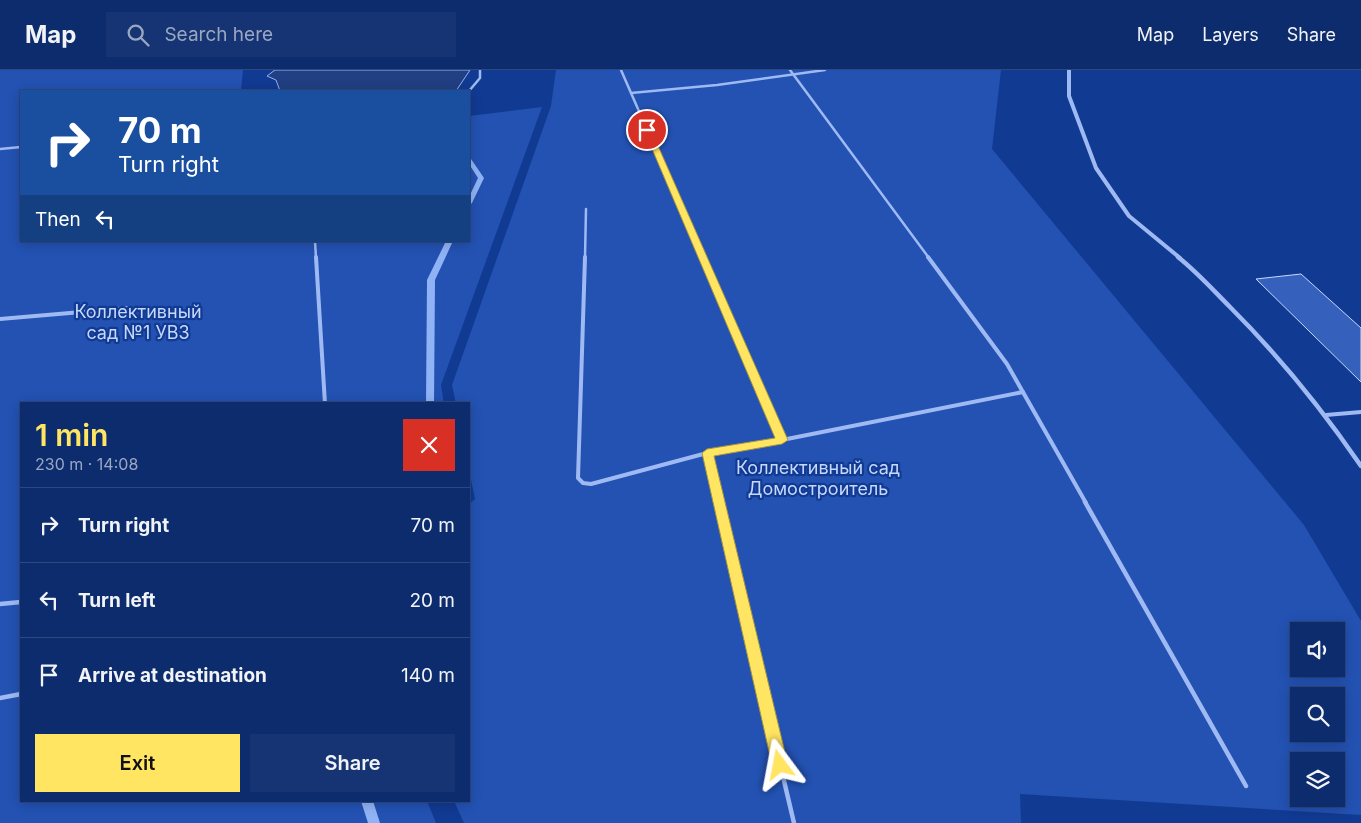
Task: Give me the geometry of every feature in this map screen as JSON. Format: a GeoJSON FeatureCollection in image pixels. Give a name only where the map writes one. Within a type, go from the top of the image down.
{"type":"FeatureCollection","features":[{"type":"Feature","properties":{"kind":"street"},"geometry":{"type":"LineString","coordinates":[[1069,70],[1069,96],[1096,168],[1129,216],[1192,268],[1259,336],[1326,415],[1361,466]]}},
{"type":"Feature","properties":{"kind":"lane"},"geometry":{"type":"LineString","coordinates":[[470,91],[480,78],[480,70]]}},
{"type":"Feature","properties":{"kind":"lane"},"geometry":{"type":"LineString","coordinates":[[621,70],[782,440]]}},
{"type":"Feature","properties":{"kind":"lane"},"geometry":{"type":"LineString","coordinates":[[790,70],[1007,364],[1246,786]]}},
{"type":"Feature","properties":{"kind":"lane"},"geometry":{"type":"LineString","coordinates":[[632,93],[717,85],[825,70]]}},
{"type":"Feature","properties":{"kind":"lane"},"geometry":{"type":"LineString","coordinates":[[0,149],[20,147]]}},
{"type":"Feature","properties":{"kind":"lane"},"geometry":{"type":"LineString","coordinates":[[586,209],[578,478],[583,483],[591,484],[707,453],[1023,392]]}},
{"type":"Feature","properties":{"kind":"lane"},"geometry":{"type":"LineString","coordinates":[[315,242],[325,402]]}},
{"type":"Feature","properties":{"kind":"lane"},"geometry":{"type":"LineString","coordinates":[[0,319],[128,308]]}},
{"type":"Feature","properties":{"kind":"lane"},"geometry":{"type":"LineString","coordinates":[[1326,415],[1361,412]]}},
{"type":"Feature","properties":{"kind":"lane"},"geometry":{"type":"LineString","coordinates":[[707,453],[794,823]]}},
{"type":"Feature","properties":{"kind":"lane"},"geometry":{"type":"LineString","coordinates":[[0,604],[20,602]]}},
{"type":"Feature","properties":{"kind":"lane"},"geometry":{"type":"LineString","coordinates":[[0,698],[20,694]]}},
{"type":"Feature","properties":{"kind":"green space","name":"Коллективный сад №1 УВЗ"},"geometry":{"type":"Polygon","coordinates":[[[0,70],[243,70],[241,90],[20,90],[20,242],[470,242],[470,116],[542,107],[441,385],[444,402],[20,402],[20,802],[427,802],[436,823],[0,823],[0,70]]]}},
{"type":"Feature","properties":{"kind":"green space","name":"Коллективный сад Домостроитель"},"geometry":{"type":"Polygon","coordinates":[[[556,70],[1001,70],[992,149],[1304,525],[1361,621],[1361,815],[1020,794],[1021,823],[464,823],[454,802],[470,802],[470,503],[475,499],[470,475],[470,402],[456,402],[452,385],[551,106],[556,70]]]}},
{"type":"Feature","properties":{"kind":"shaded area"},"geometry":{"type":"Polygon","coordinates":[[[275,70],[470,70],[457,90],[280,90],[276,80],[267,76],[275,70]]]}},
{"type":"Feature","properties":{"kind":"building"},"geometry":{"type":"Polygon","coordinates":[[[1301,274],[1361,328],[1361,382],[1256,279],[1301,274]]]}},
{"type":"Feature","properties":{"kind":"waterway"},"geometry":{"type":"LineString","coordinates":[[470,162],[481,178],[470,201]]}},
{"type":"Feature","properties":{"kind":"waterway"},"geometry":{"type":"LineString","coordinates":[[430,402],[431,280],[450,242]]}},
{"type":"Feature","properties":{"kind":"waterway"},"geometry":{"type":"LineString","coordinates":[[367,802],[374,823]]}},
{"type":"Feature","properties":{"kind":"route"},"geometry":{"type":"LineString","coordinates":[[647,130],[782,440],[707,453],[780,765]]}}]}
